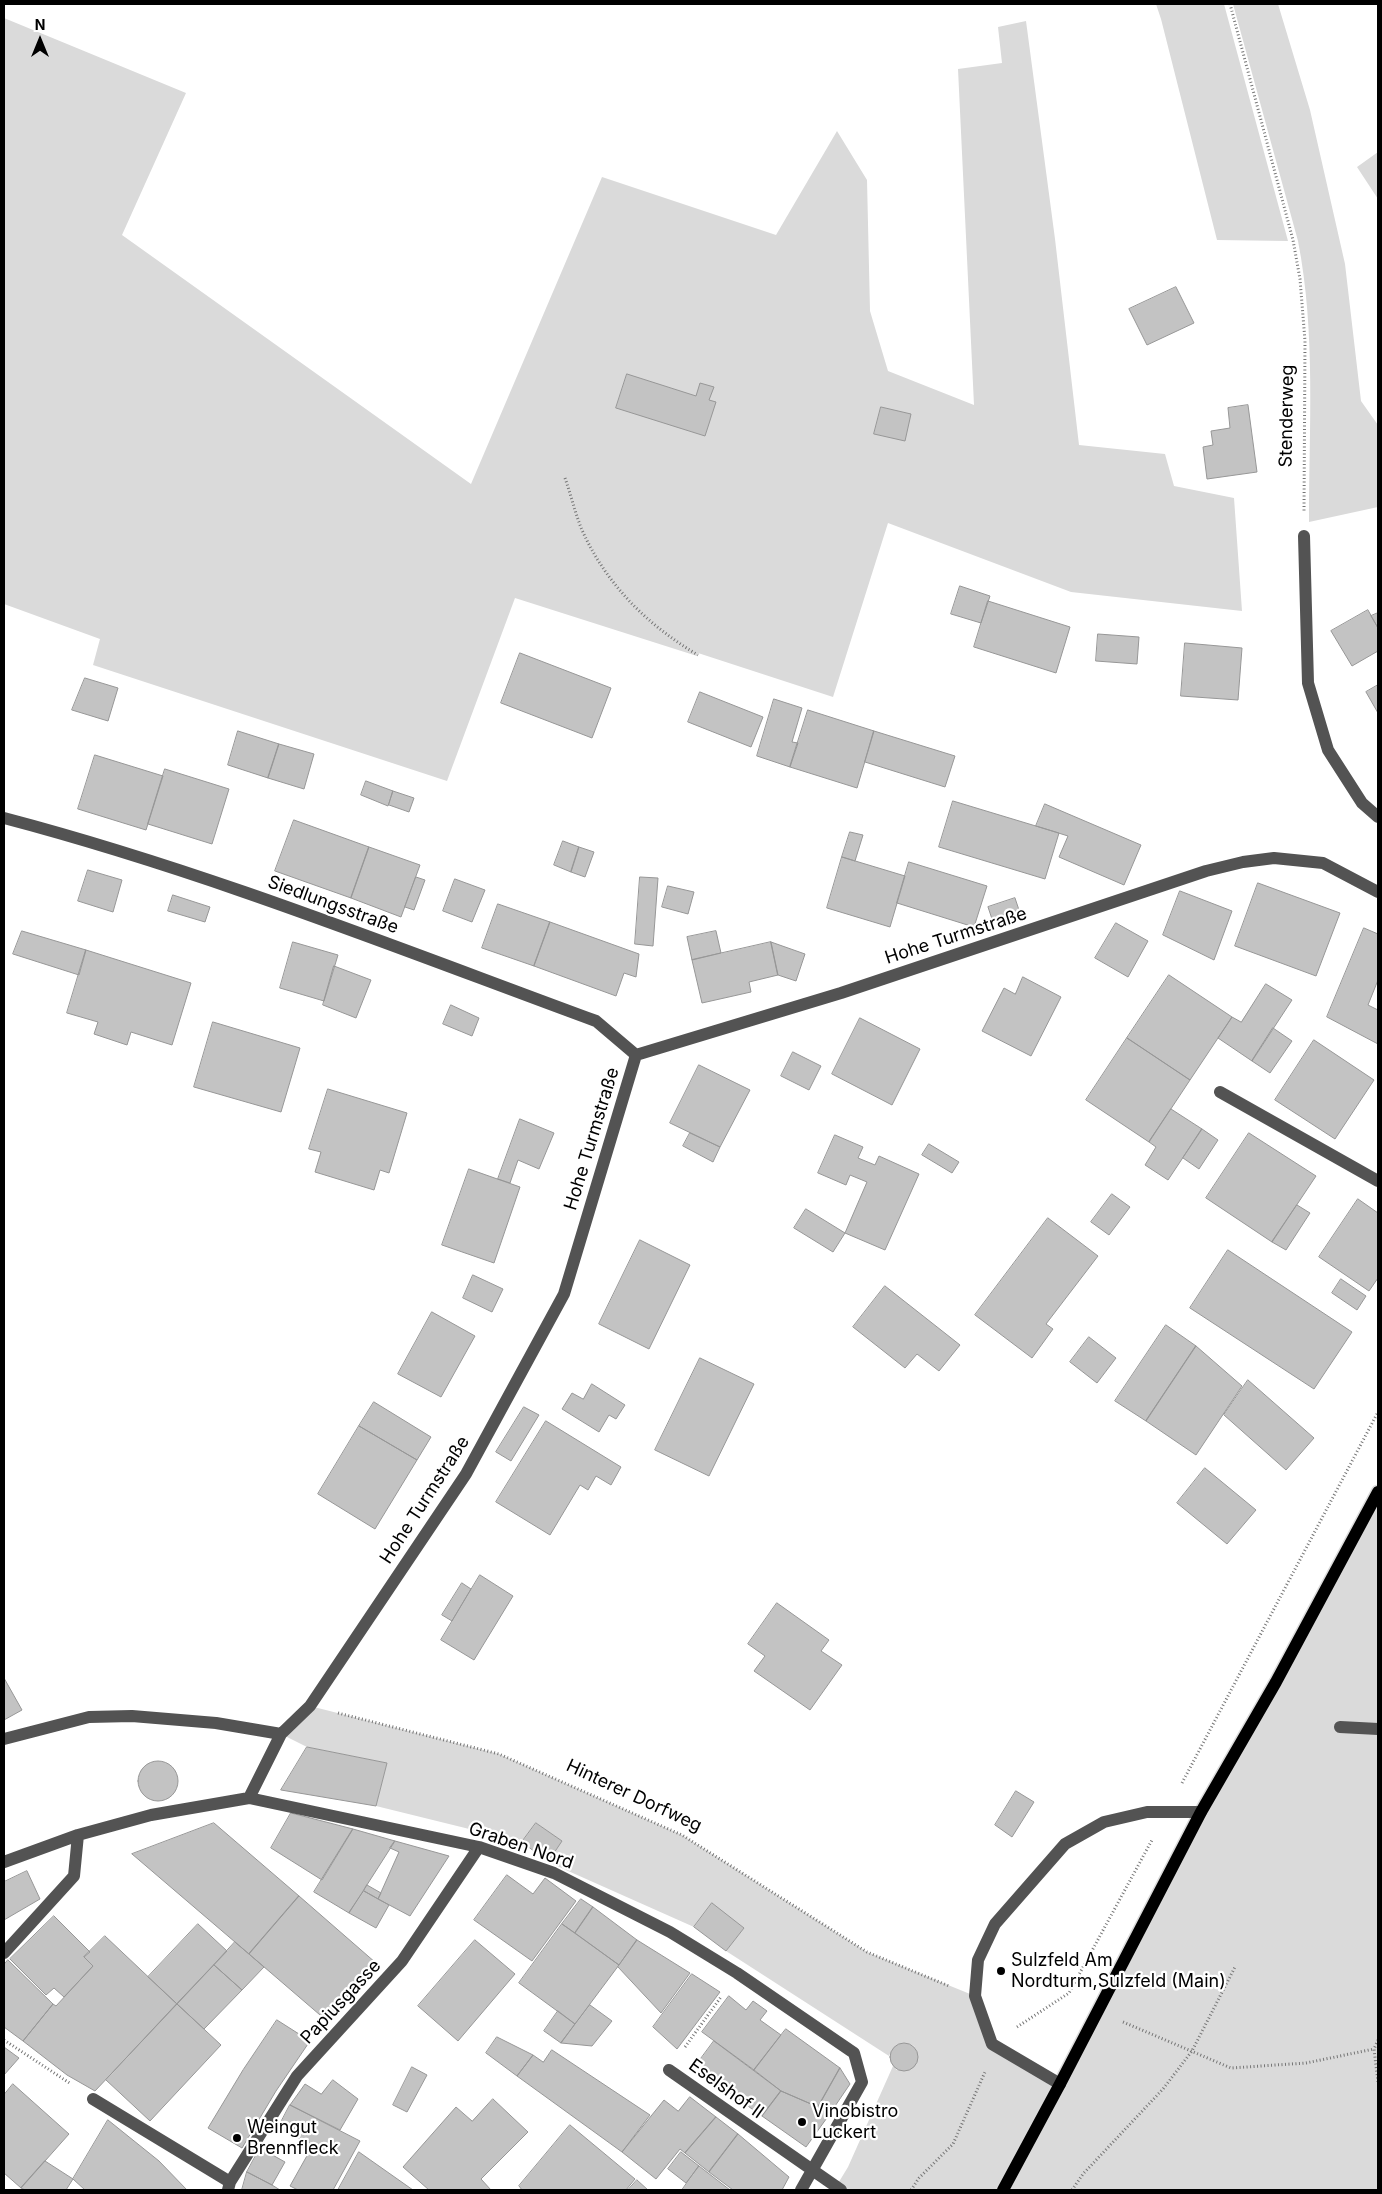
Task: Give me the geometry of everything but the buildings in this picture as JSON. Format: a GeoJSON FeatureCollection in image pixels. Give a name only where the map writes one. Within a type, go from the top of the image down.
{"type":"FeatureCollection","features":[{"type":"Feature","properties":{"kind":"main road"},"geometry":{"type":"LineString","coordinates":[[1002,2190],[1060,2084],[1201,1812],[1276,1682],[1378,1492]]}},
{"type":"Feature","properties":{"kind":"street"},"geometry":{"type":"LineString","coordinates":[[1304,536],[1308,683],[1328,750],[1362,803],[1378,817]]}},
{"type":"Feature","properties":{"kind":"street","name":"Siedlungsstraße"},"geometry":{"type":"LineString","coordinates":[[4,818],[66,834],[237,888],[596,1021],[636,1055]]}},
{"type":"Feature","properties":{"kind":"street","name":"Hohe Turmstraße"},"geometry":{"type":"LineString","coordinates":[[249,1798],[281,1734],[310,1706],[466,1474],[564,1294],[636,1055],[841,993],[1206,871],[1243,862],[1274,858],[1323,864],[1378,892]]}},
{"type":"Feature","properties":{"kind":"street"},"geometry":{"type":"LineString","coordinates":[[1220,1092],[1378,1181]]}},
{"type":"Feature","properties":{"kind":"street"},"geometry":{"type":"LineString","coordinates":[[4,1739],[89,1717],[132,1716],[216,1723],[281,1734]]}},
{"type":"Feature","properties":{"kind":"street"},"geometry":{"type":"LineString","coordinates":[[1340,1727],[1378,1729]]}},
{"type":"Feature","properties":{"kind":"street","name":"Graben Nord"},"geometry":{"type":"LineString","coordinates":[[4,1862],[78,1835],[151,1814],[249,1798],[479,1847],[554,1873],[670,1932],[737,1973],[854,2053],[862,2082],[811,2171]]}},
{"type":"Feature","properties":{"kind":"street"},"geometry":{"type":"LineString","coordinates":[[1060,2084],[992,2044],[975,1996],[978,1960],[995,1924],[1065,1844],[1104,1822],[1147,1812],[1201,1812]]}},
{"type":"Feature","properties":{"kind":"street"},"geometry":{"type":"LineString","coordinates":[[4,1953],[74,1876],[78,1835]]}},
{"type":"Feature","properties":{"kind":"street","name":"Papiusgasse"},"geometry":{"type":"LineString","coordinates":[[93,2099],[229,2186],[297,2076],[402,1961],[479,1847]]}},
{"type":"Feature","properties":{"kind":"street","name":"Eselshof II"},"geometry":{"type":"LineString","coordinates":[[669,2070],[811,2171],[841,2190]]}},
{"type":"Feature","properties":{"kind":"street"},"geometry":{"type":"LineString","coordinates":[[801,2190],[811,2171]]}},
{"type":"Feature","properties":{"kind":"path","name":"Stenderweg"},"geometry":{"type":"LineString","coordinates":[[1230,4],[1293,240],[1300,278],[1305,341],[1304,536]]}},
{"type":"Feature","properties":{"kind":"path"},"geometry":{"type":"LineString","coordinates":[[565,478],[582,530],[604,568],[629,602],[648,620],[698,655]]}},
{"type":"Feature","properties":{"kind":"path"},"geometry":{"type":"LineString","coordinates":[[911,2190],[919,2178],[953,2144],[983,2079],[992,2044],[1069,1993],[1167,1812],[1378,1412]]}},
{"type":"Feature","properties":{"kind":"path","name":"Hinterer Dorfweg"},"geometry":{"type":"LineString","coordinates":[[310,1706],[500,1754],[682,1835],[867,1952],[975,1996]]}},
{"type":"Feature","properties":{"kind":"path"},"geometry":{"type":"LineString","coordinates":[[1072,2190],[1083,2174],[1162,2089],[1192,2052],[1235,1967]]}},
{"type":"Feature","properties":{"kind":"path","name":"Eselshof II"},"geometry":{"type":"LineString","coordinates":[[669,2070],[737,1973]]}},
{"type":"Feature","properties":{"kind":"path"},"geometry":{"type":"LineString","coordinates":[[1097,2011],[1232,2068],[1306,2063],[1374,2050]]}},
{"type":"Feature","properties":{"kind":"path"},"geometry":{"type":"LineString","coordinates":[[4,2040],[93,2099]]}},
{"type":"Feature","properties":{"kind":"path"},"geometry":{"type":"LineString","coordinates":[[1378,2040],[1374,2050],[1378,2082]]}},
{"type":"Feature","properties":{"kind":"shaded area"},"geometry":{"type":"Polygon","coordinates":[[[1156,4],[1224,4],[1288,241],[1217,240],[1156,4]]]}},
{"type":"Feature","properties":{"kind":"shaded area"},"geometry":{"type":"Polygon","coordinates":[[[1233,4],[1278,4],[1310,110],[1345,264],[1361,401],[1378,425],[1378,507],[1309,522],[1310,381],[1304,276],[1298,241],[1233,4]]]}},
{"type":"Feature","properties":{"kind":"shaded area"},"geometry":{"type":"Polygon","coordinates":[[[4,18],[186,93],[122,235],[471,484],[602,177],[776,235],[837,131],[867,180],[870,311],[888,371],[974,405],[958,69],[1002,63],[998,27],[1026,21],[1055,239],[1079,445],[1165,454],[1174,486],[1234,498],[1242,611],[1071,592],[888,523],[833,697],[698,653],[697,656],[515,598],[447,781],[93,665],[100,639],[4,604],[4,18]]]}},
{"type":"Feature","properties":{"kind":"shaded area"},"geometry":{"type":"Polygon","coordinates":[[[1378,152],[1378,199],[1357,167],[1378,152]]]}},
{"type":"Feature","properties":{"kind":"shaded area"},"geometry":{"type":"Polygon","coordinates":[[[1378,1492],[1378,2190],[834,2190],[848,2167],[893,2066],[897,2070],[908,2070],[916,2062],[917,2053],[914,2046],[906,2043],[899,2044],[893,2048],[889,2056],[726,1951],[744,1928],[712,1904],[694,1927],[548,1862],[562,1841],[536,1823],[522,1842],[376,1806],[387,1763],[307,1747],[281,1734],[310,1706],[499,1754],[682,1835],[867,1952],[975,1996],[992,2044],[1060,2084],[1378,1492]]]}},
{"type":"Feature","properties":{"kind":"place","name":"Sulzfeld Am Nordturm,Sulzfeld (Main)"},"geometry":{"type":"Point","coordinates":[1001,1971]}},
{"type":"Feature","properties":{"kind":"place","name":"Vinobistro Luckert"},"geometry":{"type":"Point","coordinates":[802,2122]}},
{"type":"Feature","properties":{"kind":"place","name":"Weingut Brennfleck"},"geometry":{"type":"Point","coordinates":[237,2138]}}]}
